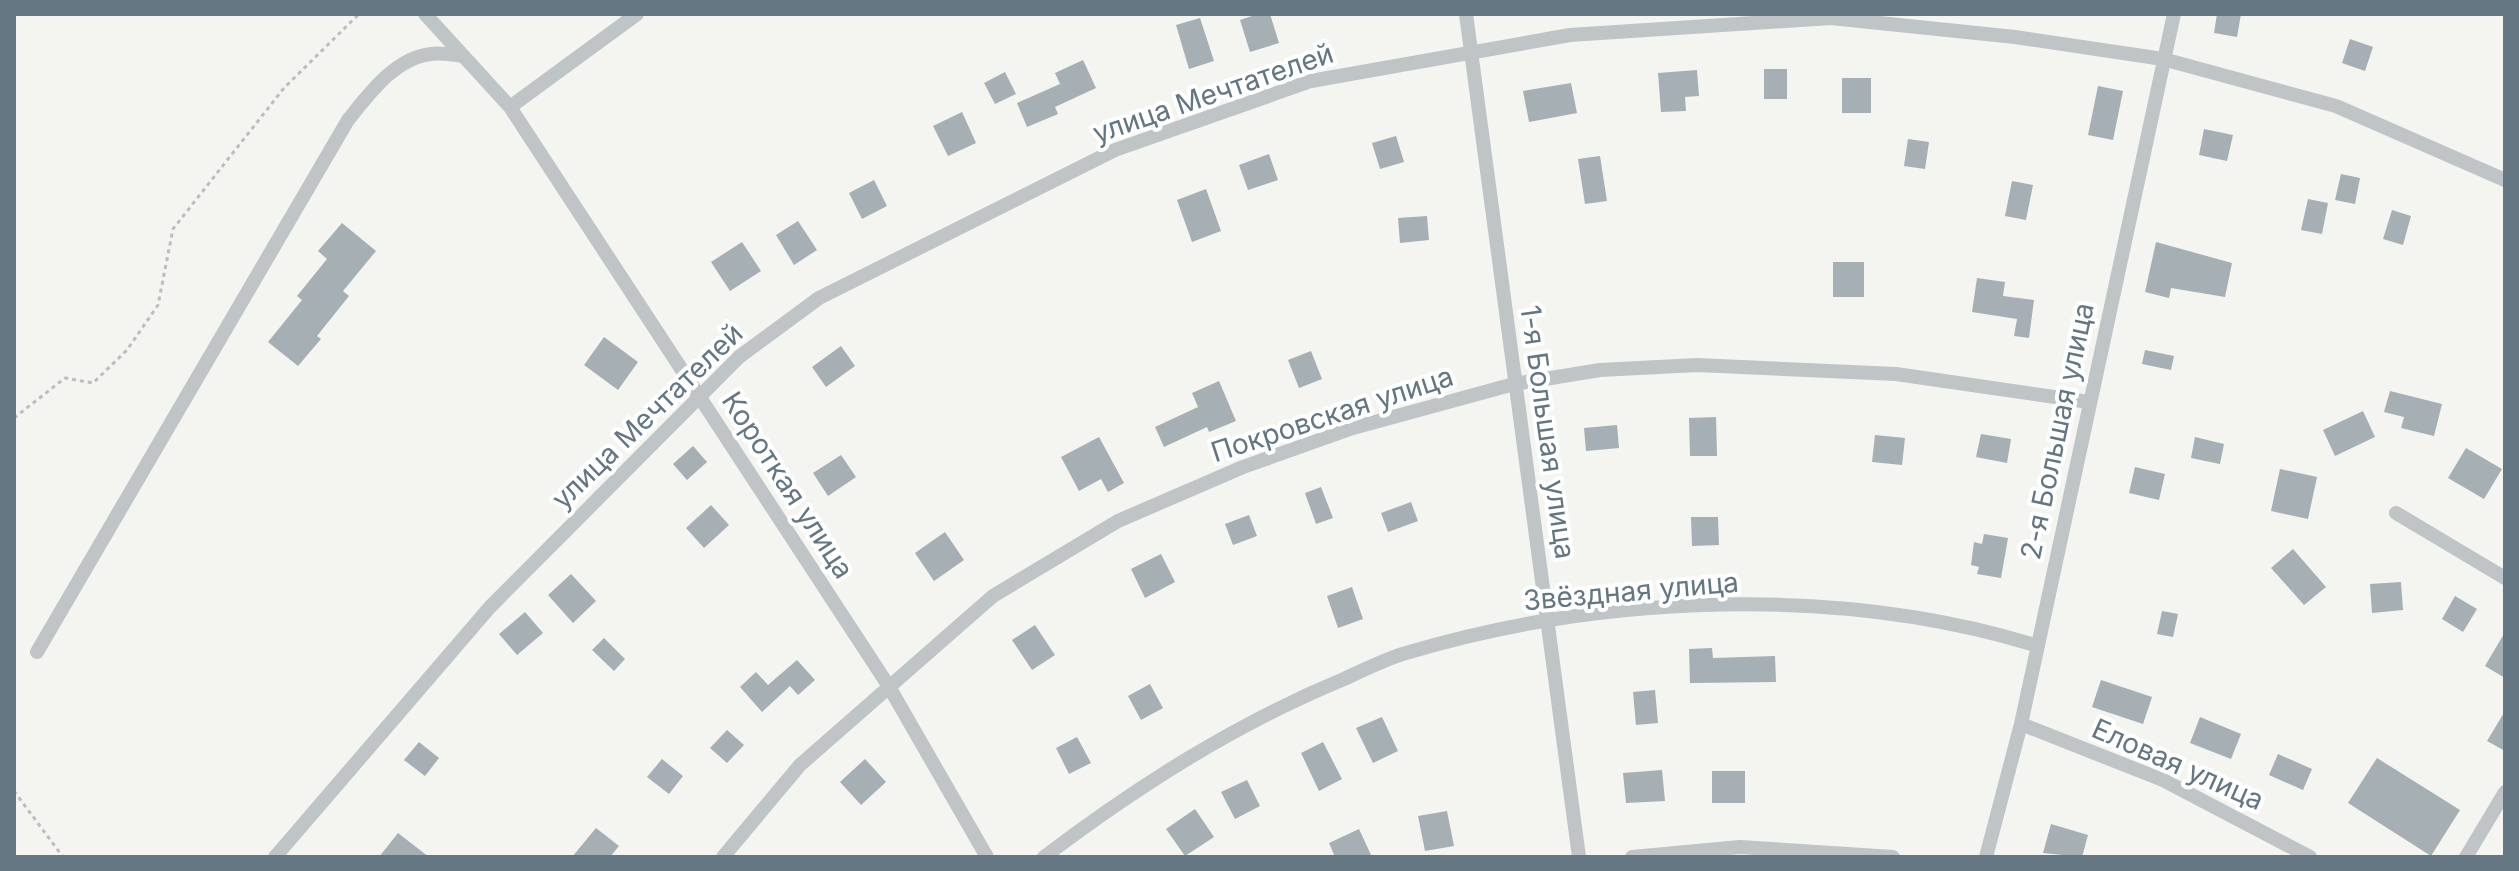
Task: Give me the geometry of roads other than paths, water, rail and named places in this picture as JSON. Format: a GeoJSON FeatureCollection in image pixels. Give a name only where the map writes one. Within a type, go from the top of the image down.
{"type":"FeatureCollection","features":[{"type":"Feature","properties":{"kind":"street","name":"Короткая улица"},"geometry":{"type":"LineString","coordinates":[[425,14],[510,107],[888,685],[987,857]]}},
{"type":"Feature","properties":{"kind":"street"},"geometry":{"type":"LineString","coordinates":[[510,107],[637,14]]}},
{"type":"Feature","properties":{"kind":"street","name":"1-я Большая улица"},"geometry":{"type":"LineString","coordinates":[[1466,14],[1579,857]]}},
{"type":"Feature","properties":{"kind":"street","name":"2-я Большая улица"},"geometry":{"type":"LineString","coordinates":[[1986,857],[2021,724],[2174,14]]}},
{"type":"Feature","properties":{"kind":"street","name":"улица Мечтателей"},"geometry":{"type":"LineString","coordinates":[[275,857],[490,607],[739,357],[819,298],[1115,150],[1311,81],[1471,50],[1570,35],[1831,18],[2015,37],[2163,59],[2336,106],[2505,180]]}},
{"type":"Feature","properties":{"kind":"street"},"geometry":{"type":"LineString","coordinates":[[37,652],[348,120],[373,89],[395,69],[430,53],[463,56]]}},
{"type":"Feature","properties":{"kind":"street","name":"Покровская улица"},"geometry":{"type":"LineString","coordinates":[[723,857],[800,765],[993,596],[1118,521],[1243,467],[1353,428],[1514,384],[1600,370],[1697,365],[1896,374],[2089,402]]}},
{"type":"Feature","properties":{"kind":"street"},"geometry":{"type":"LineString","coordinates":[[2396,513],[2505,578]]}},
{"type":"Feature","properties":{"kind":"street","name":"Звёздная улица"},"geometry":{"type":"LineString","coordinates":[[1044,857],[1114,804],[1222,736],[1302,696],[1404,654],[1547,619],[1735,604],[1857,612],[1985,629],[2038,646]]}},
{"type":"Feature","properties":{"kind":"street","name":"Еловая улица"},"geometry":{"type":"LineString","coordinates":[[2021,724],[2163,780],[2310,857]]}},
{"type":"Feature","properties":{"kind":"street"},"geometry":{"type":"LineString","coordinates":[[2466,857],[2505,792]]}},
{"type":"Feature","properties":{"kind":"street"},"geometry":{"type":"LineString","coordinates":[[1632,857],[1740,847],[1893,857]]}}]}
